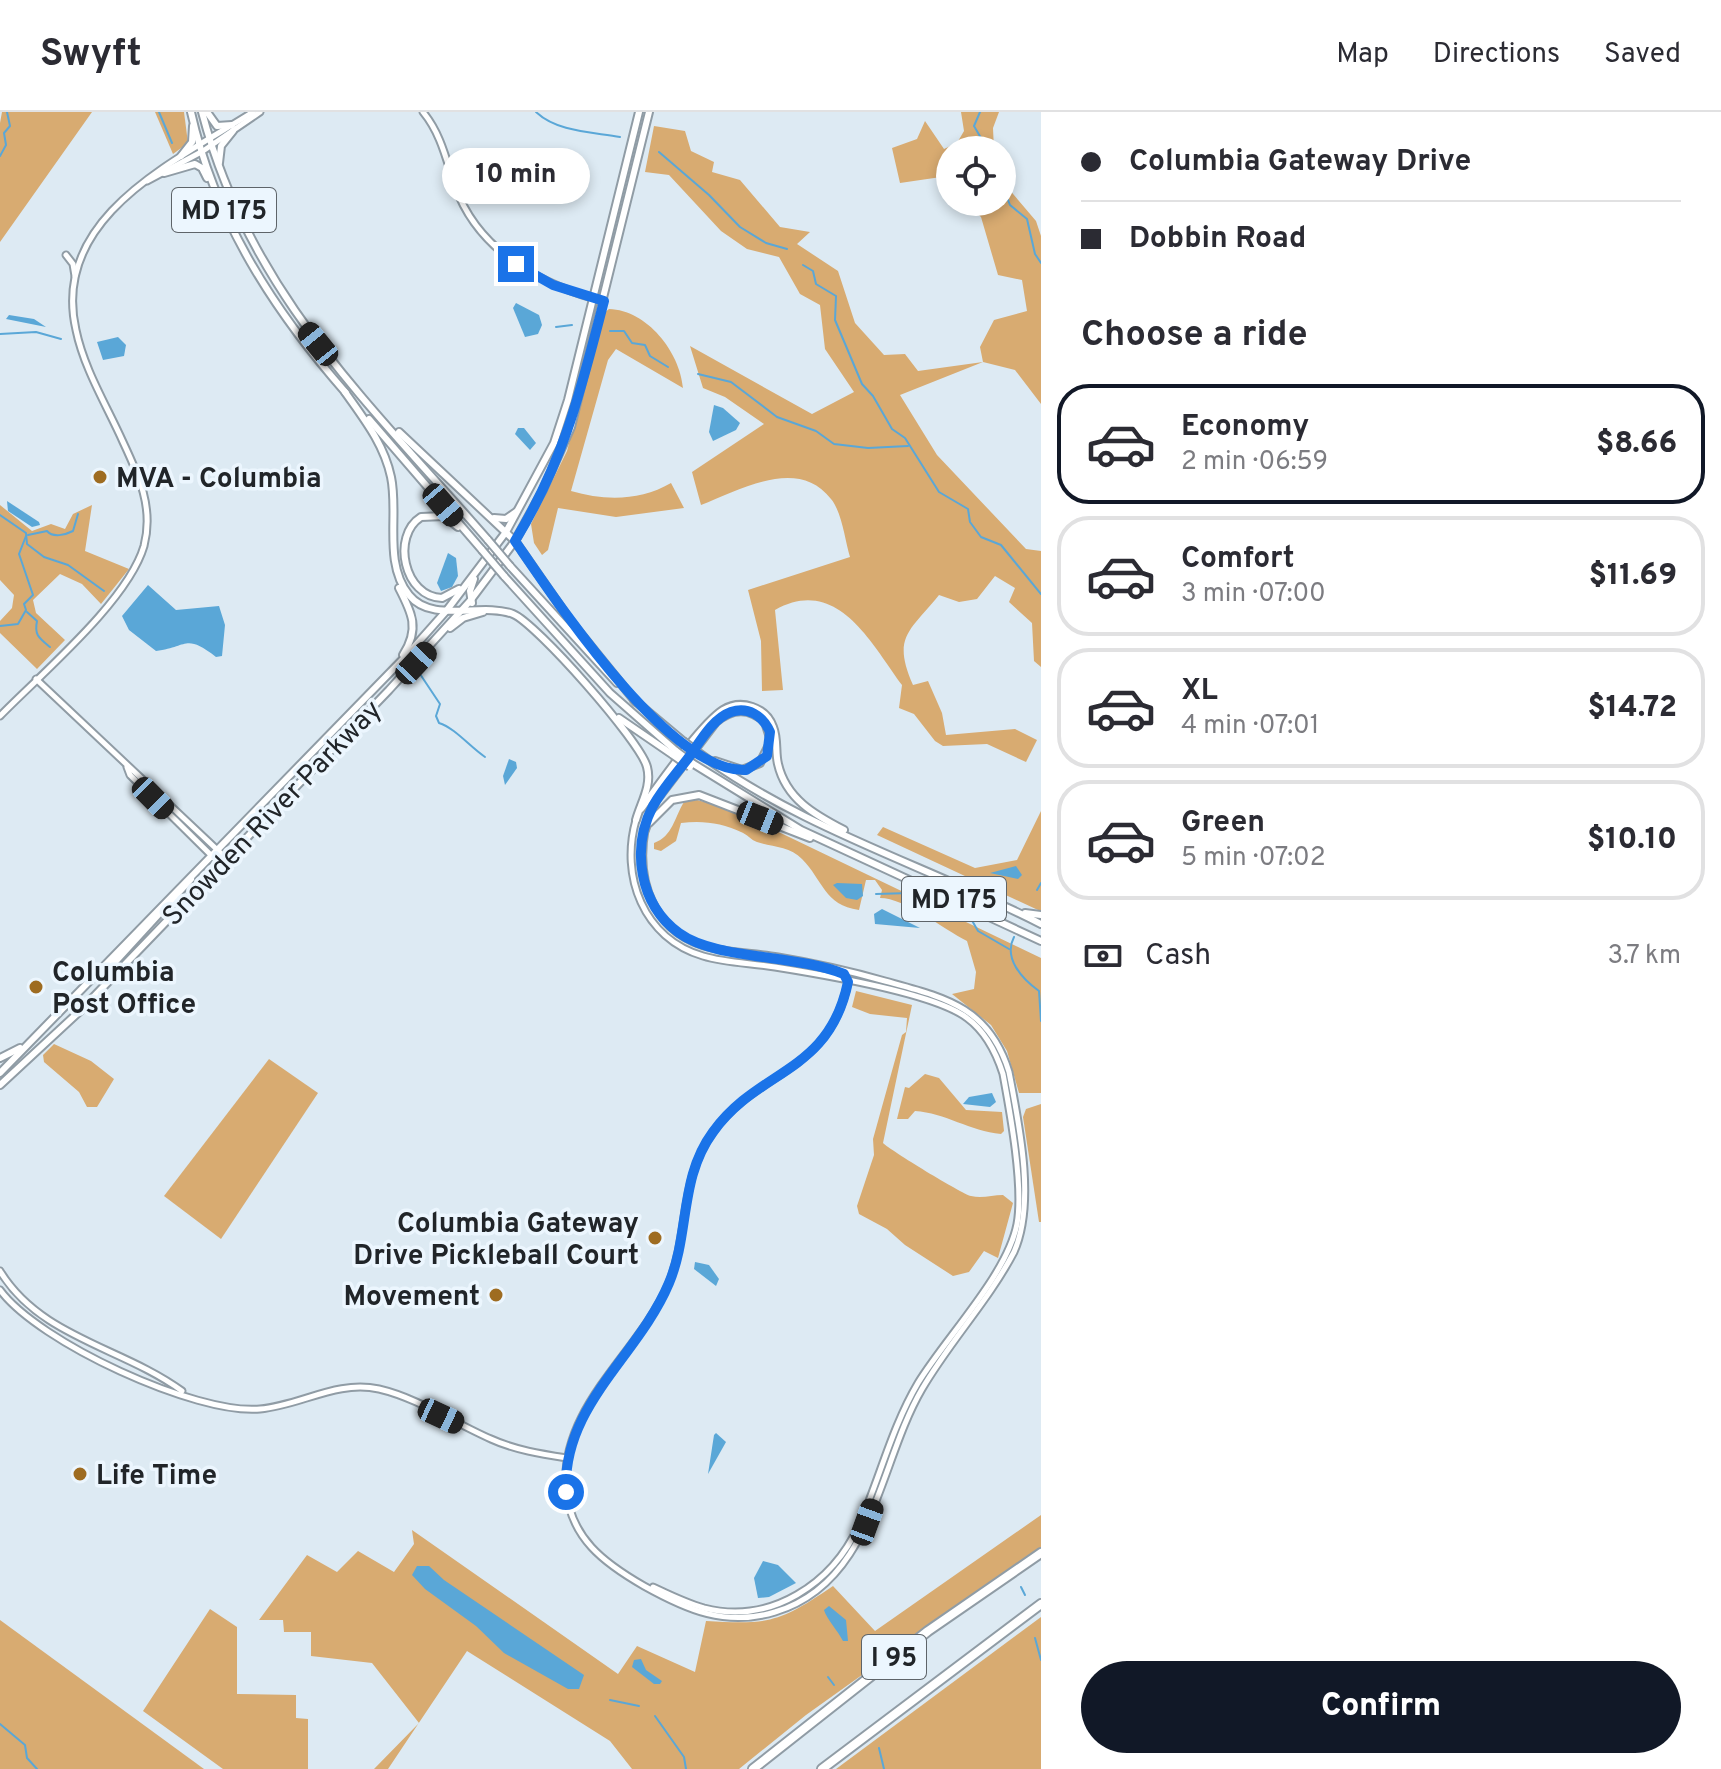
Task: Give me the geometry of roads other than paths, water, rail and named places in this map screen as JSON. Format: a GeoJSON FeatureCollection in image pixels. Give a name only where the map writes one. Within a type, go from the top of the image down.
{"type":"FeatureCollection","features":[{"type":"Feature","properties":{"kind":"highway","name":"I 95"},"geometry":{"type":"LineString","coordinates":[[753,1769],[904,1649],[1041,1553]]}},
{"type":"Feature","properties":{"kind":"highway","name":"I 95"},"geometry":{"type":"LineString","coordinates":[[822,1769],[1041,1604]]}},
{"type":"Feature","properties":{"kind":"main road"},"geometry":{"type":"LineString","coordinates":[[205,112],[217,126],[232,128],[221,146],[219,171]]}},
{"type":"Feature","properties":{"kind":"main road","name":"MD 175"},"geometry":{"type":"LineString","coordinates":[[205,112],[219,171],[240,221],[273,282],[307,330],[510,566],[636,702],[699,753],[794,812],[1041,924]]}},
{"type":"Feature","properties":{"kind":"main road","name":"Snowden River Parkway"},"geometry":{"type":"LineString","coordinates":[[0,1073],[383,681],[447,610],[506,532],[535,483],[561,424],[639,112]]}},
{"type":"Feature","properties":{"kind":"main road","name":"Snowden River Parkway"},"geometry":{"type":"LineString","coordinates":[[2,1084],[108,981],[389,690],[470,601],[515,541],[571,427],[649,112]]}},
{"type":"Feature","properties":{"kind":"main road"},"geometry":{"type":"LineString","coordinates":[[181,156],[192,142],[192,115]]}},
{"type":"Feature","properties":{"kind":"main road","name":"MD 175"},"geometry":{"type":"LineString","coordinates":[[192,115],[224,209],[252,266],[289,324],[504,576],[610,693],[674,753],[779,818],[1041,941]]}},
{"type":"Feature","properties":{"kind":"main road"},"geometry":{"type":"LineString","coordinates":[[164,173],[192,164],[202,168],[252,266]]}},
{"type":"Feature","properties":{"kind":"main road"},"geometry":{"type":"LineString","coordinates":[[358,391],[515,541],[572,623],[636,702]]}},
{"type":"Feature","properties":{"kind":"main road"},"geometry":{"type":"LineString","coordinates":[[345,392],[376,436],[386,459],[394,497],[392,563],[412,613],[414,631],[410,644],[383,681]]}},
{"type":"Feature","properties":{"kind":"main road"},"geometry":{"type":"LineString","coordinates":[[521,531],[538,493],[535,483]]}},
{"type":"Feature","properties":{"kind":"main road"},"geometry":{"type":"LineString","coordinates":[[490,517],[505,519],[520,509]]}},
{"type":"Feature","properties":{"kind":"main road"},"geometry":{"type":"LineString","coordinates":[[477,572],[450,596],[438,598],[424,594],[408,568],[406,538],[417,519],[436,514],[449,519],[482,550]]}},
{"type":"Feature","properties":{"kind":"main road"},"geometry":{"type":"LineString","coordinates":[[394,534],[397,570],[406,591],[421,606],[502,611],[533,626],[631,737],[646,764],[648,783],[636,820]]}},
{"type":"Feature","properties":{"kind":"main road"},"geometry":{"type":"LineString","coordinates":[[477,572],[470,601],[483,609]]}},
{"type":"Feature","properties":{"kind":"main road"},"geometry":{"type":"LineString","coordinates":[[389,690],[454,624],[474,614],[502,611]]}},
{"type":"Feature","properties":{"kind":"main road"},"geometry":{"type":"LineString","coordinates":[[598,700],[674,753]]}},
{"type":"Feature","properties":{"kind":"main road"},"geometry":{"type":"LineString","coordinates":[[636,820],[712,719],[730,707],[747,705],[759,709],[773,726],[780,773],[801,804],[885,851]]}},
{"type":"Feature","properties":{"kind":"main road"},"geometry":{"type":"LineString","coordinates":[[645,830],[655,802],[722,717],[736,711],[751,712],[765,722],[770,732],[767,756],[751,769],[731,769],[699,753]]}},
{"type":"Feature","properties":{"kind":"main road"},"geometry":{"type":"LineString","coordinates":[[645,830],[665,804],[678,797],[699,795],[865,860]]}},
{"type":"Feature","properties":{"kind":"main road"},"geometry":{"type":"LineString","coordinates":[[108,981],[105,973],[188,885],[199,866]]}},
{"type":"Feature","properties":{"kind":"main road"},"geometry":{"type":"LineString","coordinates":[[1008,907],[1041,915]]}},
{"type":"Feature","properties":{"kind":"main road"},"geometry":{"type":"LineString","coordinates":[[0,1058],[16,1052],[48,1026]]}},
{"type":"Feature","properties":{"kind":"street"},"geometry":{"type":"LineString","coordinates":[[146,181],[164,173],[253,112]]}},
{"type":"Feature","properties":{"kind":"street"},"geometry":{"type":"LineString","coordinates":[[232,128],[260,112]]}},
{"type":"Feature","properties":{"kind":"street"},"geometry":{"type":"LineString","coordinates":[[423,112],[442,143],[460,198],[484,235],[526,270],[604,301]]}},
{"type":"Feature","properties":{"kind":"street"},"geometry":{"type":"LineString","coordinates":[[75,277],[84,250],[104,218],[146,181],[181,156],[202,148]]}},
{"type":"Feature","properties":{"kind":"street"},"geometry":{"type":"LineString","coordinates":[[0,716],[126,585],[140,558],[147,528],[143,486],[78,339],[73,307],[75,277],[73,264],[66,255],[74,256],[84,250]]}},
{"type":"Feature","properties":{"kind":"street"},"geometry":{"type":"LineString","coordinates":[[36,679],[227,859]]}},
{"type":"Feature","properties":{"kind":"street"},"geometry":{"type":"LineString","coordinates":[[126,766],[130,775],[221,865]]}},
{"type":"Feature","properties":{"kind":"street"},"geometry":{"type":"LineString","coordinates":[[623,1574],[702,1608],[729,1612],[751,1611],[782,1603],[821,1579],[854,1536],[913,1393],[998,1268],[1013,1240],[1018,1221],[1018,1193],[1003,1074],[991,1045],[968,1018],[940,1003],[779,967],[703,956],[668,938],[646,913],[634,886],[630,853],[636,820]]}},
{"type":"Feature","properties":{"kind":"street"},"geometry":{"type":"LineString","coordinates":[[645,830],[641,861],[646,891],[655,909],[680,934],[713,948],[820,966],[942,996],[972,1014],[990,1032],[1002,1052],[1011,1082],[1025,1202],[1018,1242],[913,1405],[854,1548],[816,1591],[774,1612],[729,1618],[687,1609],[623,1574],[594,1552],[577,1526],[566,1492],[567,1458],[583,1414],[657,1306],[669,1283],[680,1242],[689,1179],[704,1146],[736,1107],[804,1060],[823,1041],[836,1021],[848,982],[844,974],[820,966]]}},
{"type":"Feature","properties":{"kind":"street"},"geometry":{"type":"LineString","coordinates":[[0,1271],[27,1307],[51,1323],[155,1373],[186,1394]]}},
{"type":"Feature","properties":{"kind":"street"},"geometry":{"type":"LineString","coordinates":[[0,1290],[21,1314],[45,1333],[141,1379],[218,1406],[260,1409],[340,1388],[379,1389],[503,1444],[567,1458]]}},
{"type":"Feature","properties":{"kind":"water"},"geometry":{"type":"Polygon","coordinates":[[[516,303],[539,315],[542,325],[538,334],[525,337],[513,308],[516,303]]]}},
{"type":"Feature","properties":{"kind":"water"},"geometry":{"type":"Polygon","coordinates":[[[9,315],[34,319],[46,327],[6,319],[9,315]]]}},
{"type":"Feature","properties":{"kind":"water"},"geometry":{"type":"Polygon","coordinates":[[[118,337],[126,345],[124,356],[103,360],[97,342],[118,337]]]}},
{"type":"Feature","properties":{"kind":"water"},"geometry":{"type":"Polygon","coordinates":[[[714,405],[723,408],[740,423],[736,430],[713,441],[709,432],[714,405]]]}},
{"type":"Feature","properties":{"kind":"water"},"geometry":{"type":"Polygon","coordinates":[[[518,428],[524,428],[536,443],[530,450],[515,434],[518,428]]]}},
{"type":"Feature","properties":{"kind":"water"},"geometry":{"type":"Polygon","coordinates":[[[7,501],[40,525],[32,527],[8,511],[7,501]]]}},
{"type":"Feature","properties":{"kind":"water"},"geometry":{"type":"Polygon","coordinates":[[[448,553],[456,558],[458,576],[452,587],[441,591],[437,583],[448,553]]]}},
{"type":"Feature","properties":{"kind":"water"},"geometry":{"type":"Polygon","coordinates":[[[148,585],[176,610],[219,606],[225,625],[222,656],[216,657],[192,644],[156,651],[129,630],[122,616],[148,585]]]}},
{"type":"Feature","properties":{"kind":"water"},"geometry":{"type":"Polygon","coordinates":[[[509,759],[516,762],[517,768],[505,785],[503,776],[509,759]]]}},
{"type":"Feature","properties":{"kind":"water"},"geometry":{"type":"Polygon","coordinates":[[[1016,866],[1022,875],[1018,879],[990,873],[1016,866]]]}},
{"type":"Feature","properties":{"kind":"water"},"geometry":{"type":"Polygon","coordinates":[[[862,884],[863,896],[857,900],[846,898],[833,885],[862,884]]]}},
{"type":"Feature","properties":{"kind":"water"},"geometry":{"type":"Polygon","coordinates":[[[882,909],[920,928],[875,924],[874,914],[882,909]]]}},
{"type":"Feature","properties":{"kind":"water"},"geometry":{"type":"Polygon","coordinates":[[[992,1093],[996,1102],[990,1107],[963,1104],[969,1097],[992,1093]]]}},
{"type":"Feature","properties":{"kind":"water"},"geometry":{"type":"Polygon","coordinates":[[[695,1262],[709,1265],[719,1279],[716,1286],[694,1269],[695,1262]]]}},
{"type":"Feature","properties":{"kind":"water"},"geometry":{"type":"Polygon","coordinates":[[[716,1433],[726,1442],[708,1474],[714,1435],[716,1433]]]}},
{"type":"Feature","properties":{"kind":"water"},"geometry":{"type":"Polygon","coordinates":[[[763,1561],[778,1565],[796,1583],[769,1597],[758,1598],[754,1578],[763,1561]]]}},
{"type":"Feature","properties":{"kind":"water"},"geometry":{"type":"Polygon","coordinates":[[[417,1566],[429,1566],[444,1580],[584,1675],[579,1689],[568,1689],[504,1653],[476,1626],[425,1589],[412,1575],[417,1566]]]}},
{"type":"Feature","properties":{"kind":"water"},"geometry":{"type":"Polygon","coordinates":[[[829,1606],[846,1620],[848,1641],[843,1641],[827,1617],[824,1610],[829,1606]]]}},
{"type":"Feature","properties":{"kind":"water"},"geometry":{"type":"Polygon","coordinates":[[[641,1659],[646,1670],[662,1681],[660,1684],[654,1684],[632,1667],[634,1660],[641,1659]]]}},
{"type":"Feature","properties":{"kind":"waterway"},"geometry":{"type":"LineString","coordinates":[[0,156],[6,145],[4,133],[10,126],[7,112]]}},
{"type":"Feature","properties":{"kind":"waterway"},"geometry":{"type":"LineString","coordinates":[[159,112],[172,143]]}},
{"type":"Feature","properties":{"kind":"waterway"},"geometry":{"type":"LineString","coordinates":[[536,112],[554,124],[620,137]]}},
{"type":"Feature","properties":{"kind":"waterway"},"geometry":{"type":"LineString","coordinates":[[980,112],[974,126],[980,136]]}},
{"type":"Feature","properties":{"kind":"waterway"},"geometry":{"type":"LineString","coordinates":[[659,152],[709,195],[740,227],[766,243],[787,249]]}},
{"type":"Feature","properties":{"kind":"waterway"},"geometry":{"type":"LineString","coordinates":[[1016,210],[1027,219],[1035,254],[1041,263]]}},
{"type":"Feature","properties":{"kind":"waterway"},"geometry":{"type":"LineString","coordinates":[[803,265],[813,271],[816,284],[836,296],[835,320],[862,384],[873,396],[892,429],[905,438],[939,492],[968,509],[970,522],[981,537],[1001,545],[1041,594]]}},
{"type":"Feature","properties":{"kind":"waterway"},"geometry":{"type":"LineString","coordinates":[[556,327],[572,325]]}},
{"type":"Feature","properties":{"kind":"waterway"},"geometry":{"type":"LineString","coordinates":[[610,331],[624,331],[632,343],[645,345],[650,356],[668,367]]}},
{"type":"Feature","properties":{"kind":"waterway"},"geometry":{"type":"LineString","coordinates":[[0,334],[36,332],[61,339]]}},
{"type":"Feature","properties":{"kind":"waterway"},"geometry":{"type":"LineString","coordinates":[[698,374],[731,382],[777,417],[816,431],[834,444],[868,448],[908,446]]}},
{"type":"Feature","properties":{"kind":"waterway"},"geometry":{"type":"LineString","coordinates":[[28,535],[47,531],[63,535],[73,531],[78,514]]}},
{"type":"Feature","properties":{"kind":"waterway"},"geometry":{"type":"LineString","coordinates":[[0,515],[26,533],[27,544],[44,557],[68,565],[104,591]]}},
{"type":"Feature","properties":{"kind":"waterway"},"geometry":{"type":"LineString","coordinates":[[0,626],[18,624],[26,610],[24,604],[33,595],[19,554],[26,536]]}},
{"type":"Feature","properties":{"kind":"waterway"},"geometry":{"type":"LineString","coordinates":[[27,612],[37,621],[38,636],[50,647]]}},
{"type":"Feature","properties":{"kind":"waterway"},"geometry":{"type":"LineString","coordinates":[[418,671],[440,704],[436,716],[439,723],[485,757]]}},
{"type":"Feature","properties":{"kind":"waterway"},"geometry":{"type":"LineString","coordinates":[[1037,890],[1041,883]]}},
{"type":"Feature","properties":{"kind":"waterway"},"geometry":{"type":"LineString","coordinates":[[876,894],[910,893],[944,915],[970,917],[978,931],[1009,949]]}},
{"type":"Feature","properties":{"kind":"waterway"},"geometry":{"type":"LineString","coordinates":[[1014,937],[1011,945],[1013,960],[1026,980],[1039,991],[1041,1021]]}},
{"type":"Feature","properties":{"kind":"waterway"},"geometry":{"type":"LineString","coordinates":[[1021,1587],[1025,1595]]}},
{"type":"Feature","properties":{"kind":"waterway"},"geometry":{"type":"LineString","coordinates":[[1035,1638],[1041,1660]]}},
{"type":"Feature","properties":{"kind":"waterway"},"geometry":{"type":"LineString","coordinates":[[828,1677],[834,1685]]}},
{"type":"Feature","properties":{"kind":"waterway"},"geometry":{"type":"LineString","coordinates":[[610,1700],[639,1706]]}},
{"type":"Feature","properties":{"kind":"waterway"},"geometry":{"type":"LineString","coordinates":[[655,1716],[684,1757],[686,1769]]}},
{"type":"Feature","properties":{"kind":"waterway"},"geometry":{"type":"LineString","coordinates":[[0,1724],[25,1745],[27,1758],[37,1769]]}},
{"type":"Feature","properties":{"kind":"waterway"},"geometry":{"type":"LineString","coordinates":[[879,1748],[884,1769]]}},
{"type":"Feature","properties":{"kind":"place","name":"MVA - Columbia"},"geometry":{"type":"Point","coordinates":[100,477]}},
{"type":"Feature","properties":{"kind":"place","name":"Columbia Post Office"},"geometry":{"type":"Point","coordinates":[36,987]}},
{"type":"Feature","properties":{"kind":"place","name":"Columbia Gateway Drive Pickleball Court"},"geometry":{"type":"Point","coordinates":[655,1238]}},
{"type":"Feature","properties":{"kind":"place","name":"Movement"},"geometry":{"type":"Point","coordinates":[496,1295]}},
{"type":"Feature","properties":{"kind":"place","name":"Life Time"},"geometry":{"type":"Point","coordinates":[80,1474]}}]}
